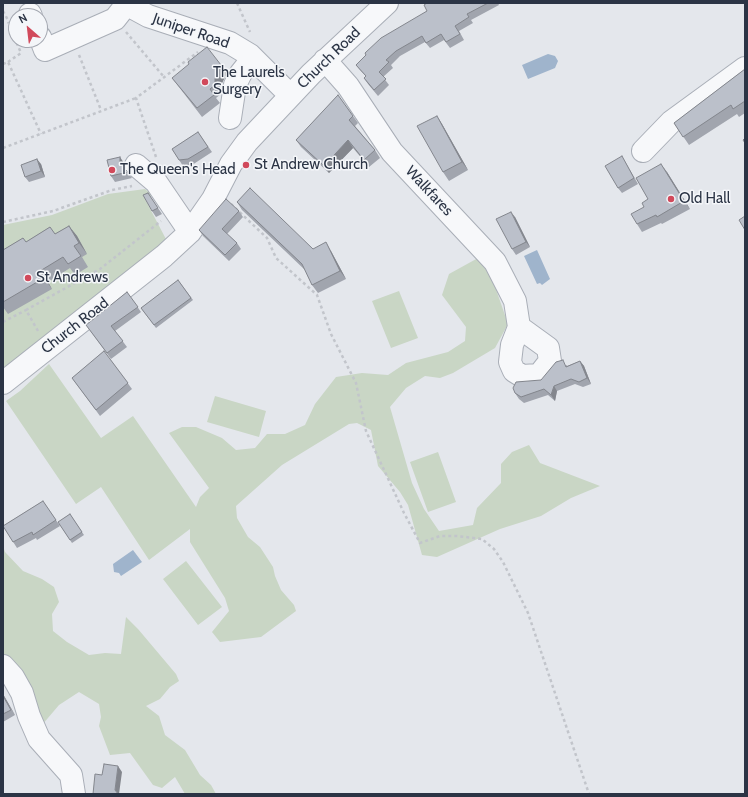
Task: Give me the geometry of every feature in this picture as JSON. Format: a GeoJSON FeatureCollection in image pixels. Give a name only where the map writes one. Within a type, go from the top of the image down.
{"type":"FeatureCollection","features":[{"type":"Feature","properties":{"kind":"street","name":"Church Road"},"geometry":{"type":"LineString","coordinates":[[3,383],[164,256],[190,232],[213,200],[231,164],[247,142],[325,60],[383,4]]}},
{"type":"Feature","properties":{"kind":"street","name":"Juniper Road"},"geometry":{"type":"LineString","coordinates":[[122,9],[209,34],[230,43],[253,58],[290,96]]}},
{"type":"Feature","properties":{"kind":"street"},"geometry":{"type":"LineString","coordinates":[[44,48],[45,50],[72,38],[122,9]]}},
{"type":"Feature","properties":{"kind":"street"},"geometry":{"type":"LineString","coordinates":[[230,118],[235,85],[241,73],[253,58]]}},
{"type":"Feature","properties":{"kind":"street","name":"Walkfares"},"geometry":{"type":"LineString","coordinates":[[325,60],[348,86],[392,152],[495,262],[515,301],[519,327]]}},
{"type":"Feature","properties":{"kind":"street"},"geometry":{"type":"LineString","coordinates":[[644,151],[672,122],[745,68]]}},
{"type":"Feature","properties":{"kind":"street"},"geometry":{"type":"LineString","coordinates":[[136,165],[156,182],[190,232]]}},
{"type":"Feature","properties":{"kind":"street"},"geometry":{"type":"LineString","coordinates":[[3,666],[13,677],[22,693],[29,716],[39,739],[71,776],[74,794]]}},
{"type":"Feature","properties":{"kind":"path"},"geometry":{"type":"LineString","coordinates":[[122,9],[164,77]]}},
{"type":"Feature","properties":{"kind":"path"},"geometry":{"type":"LineString","coordinates":[[3,11],[8,22]]}},
{"type":"Feature","properties":{"kind":"path"},"geometry":{"type":"LineString","coordinates":[[3,148],[136,98],[198,53],[209,34]]}},
{"type":"Feature","properties":{"kind":"path"},"geometry":{"type":"LineString","coordinates":[[72,38],[101,110]]}},
{"type":"Feature","properties":{"kind":"path"},"geometry":{"type":"LineString","coordinates":[[3,64],[21,53],[19,48]]}},
{"type":"Feature","properties":{"kind":"path"},"geometry":{"type":"LineString","coordinates":[[8,62],[41,134]]}},
{"type":"Feature","properties":{"kind":"path"},"geometry":{"type":"LineString","coordinates":[[3,222],[52,211],[112,190],[156,182],[158,162],[136,98]]}},
{"type":"Feature","properties":{"kind":"path"},"geometry":{"type":"LineString","coordinates":[[213,200],[233,204],[267,238],[276,258],[317,295],[330,334],[356,384],[366,431],[404,513],[420,543],[440,536],[457,536],[482,539],[494,549],[503,562],[528,613],[589,794]]}},
{"type":"Feature","properties":{"kind":"path"},"geometry":{"type":"LineString","coordinates":[[3,322],[100,269],[145,232],[175,212]]}},
{"type":"Feature","properties":{"kind":"path"},"geometry":{"type":"LineString","coordinates":[[26,310],[48,347]]}},
{"type":"Feature","properties":{"kind":"green space"},"geometry":{"type":"Polygon","coordinates":[[[145,189],[152,195],[145,199],[168,243],[3,375],[3,225],[52,215],[108,194],[145,189]]]}},
{"type":"Feature","properties":{"kind":"green space"},"geometry":{"type":"Polygon","coordinates":[[[478,258],[490,272],[508,324],[495,348],[453,373],[440,378],[425,376],[406,388],[390,407],[412,483],[424,509],[439,531],[473,525],[477,508],[501,483],[501,464],[512,452],[529,445],[540,463],[600,486],[571,498],[541,516],[500,529],[437,557],[422,555],[408,505],[400,492],[378,466],[371,430],[357,423],[349,424],[282,465],[236,506],[237,518],[248,537],[260,547],[273,567],[281,590],[294,605],[296,611],[261,637],[220,642],[212,632],[229,611],[225,598],[190,542],[190,529],[149,560],[101,487],[76,504],[6,401],[20,391],[49,364],[101,438],[133,416],[196,507],[200,497],[209,488],[169,433],[182,427],[196,427],[222,438],[236,450],[255,448],[267,434],[285,434],[305,425],[315,404],[336,377],[362,373],[388,375],[406,363],[448,352],[465,341],[466,327],[442,295],[449,274],[478,258]]]}},
{"type":"Feature","properties":{"kind":"green space"},"geometry":{"type":"Polygon","coordinates":[[[399,291],[418,338],[391,348],[372,301],[399,291]]]}},
{"type":"Feature","properties":{"kind":"green space"},"geometry":{"type":"Polygon","coordinates":[[[215,396],[266,411],[259,437],[207,422],[215,396]]]}},
{"type":"Feature","properties":{"kind":"green space"},"geometry":{"type":"Polygon","coordinates":[[[438,452],[456,502],[428,512],[410,462],[438,452]]]}},
{"type":"Feature","properties":{"kind":"green space"},"geometry":{"type":"Polygon","coordinates":[[[3,546],[5,552],[23,571],[42,579],[54,587],[59,602],[52,614],[53,631],[67,642],[89,655],[105,653],[121,654],[126,617],[138,629],[176,674],[179,681],[170,687],[160,699],[146,706],[159,716],[165,735],[185,750],[200,775],[211,785],[216,794],[185,794],[175,777],[162,788],[153,785],[130,753],[110,755],[99,726],[101,717],[99,704],[79,692],[59,705],[42,725],[3,659],[3,546]]]}},
{"type":"Feature","properties":{"kind":"green space"},"geometry":{"type":"Polygon","coordinates":[[[186,561],[222,607],[198,625],[163,579],[186,561]]]}},
{"type":"Feature","properties":{"kind":"water"},"geometry":{"type":"Polygon","coordinates":[[[548,54],[555,56],[558,61],[555,68],[528,79],[522,65],[548,54]]]}},
{"type":"Feature","properties":{"kind":"water"},"geometry":{"type":"Polygon","coordinates":[[[537,250],[550,279],[542,285],[540,283],[537,284],[524,256],[537,250]]]}},
{"type":"Feature","properties":{"kind":"water"},"geometry":{"type":"Polygon","coordinates":[[[133,550],[142,562],[121,576],[119,573],[114,572],[113,564],[133,550]]]}},
{"type":"Feature","properties":{"kind":"building"},"geometry":{"type":"Polygon","coordinates":[[[427,3],[488,3],[467,14],[469,17],[455,26],[460,34],[446,42],[441,34],[426,43],[422,36],[396,51],[386,60],[389,62],[379,72],[386,79],[374,90],[364,78],[366,76],[356,65],[366,55],[365,53],[381,38],[427,11],[424,5],[427,3]]]}},
{"type":"Feature","properties":{"kind":"building","name":"The Laurels Surgery"},"geometry":{"type":"Polygon","coordinates":[[[207,47],[221,65],[215,79],[215,85],[210,89],[214,95],[197,108],[172,78],[189,64],[188,62],[207,47]]]}},
{"type":"Feature","properties":{"kind":"building"},"geometry":{"type":"Polygon","coordinates":[[[745,69],[745,101],[733,109],[731,105],[683,137],[674,123],[745,69]]]}},
{"type":"Feature","properties":{"kind":"building"},"geometry":{"type":"Polygon","coordinates":[[[338,95],[353,116],[349,120],[375,150],[364,160],[348,140],[324,166],[296,140],[338,95]]]}},
{"type":"Feature","properties":{"kind":"building"},"geometry":{"type":"Polygon","coordinates":[[[437,116],[462,162],[443,172],[417,126],[437,116]]]}},
{"type":"Feature","properties":{"kind":"building"},"geometry":{"type":"Polygon","coordinates":[[[198,132],[208,147],[188,159],[179,160],[172,149],[198,132]]]}},
{"type":"Feature","properties":{"kind":"building"},"geometry":{"type":"Polygon","coordinates":[[[622,156],[634,178],[618,188],[605,166],[622,156]]]}},
{"type":"Feature","properties":{"kind":"building"},"geometry":{"type":"Polygon","coordinates":[[[120,157],[120,164],[128,172],[111,176],[107,160],[120,157]]]}},
{"type":"Feature","properties":{"kind":"building"},"geometry":{"type":"Polygon","coordinates":[[[37,159],[41,171],[25,177],[21,165],[37,159]]]}},
{"type":"Feature","properties":{"kind":"building"},"geometry":{"type":"Polygon","coordinates":[[[661,164],[684,201],[657,217],[656,215],[637,224],[631,214],[644,207],[642,203],[648,199],[636,178],[661,164]]]}},
{"type":"Feature","properties":{"kind":"building"},"geometry":{"type":"Polygon","coordinates":[[[250,188],[313,249],[326,242],[340,271],[312,285],[302,264],[237,202],[250,188]]]}},
{"type":"Feature","properties":{"kind":"building"},"geometry":{"type":"Polygon","coordinates":[[[148,193],[158,208],[152,211],[143,195],[148,193]]]}},
{"type":"Feature","properties":{"kind":"building"},"geometry":{"type":"Polygon","coordinates":[[[226,199],[239,211],[222,229],[237,243],[225,255],[199,230],[226,199]]]}},
{"type":"Feature","properties":{"kind":"building"},"geometry":{"type":"Polygon","coordinates":[[[511,212],[526,242],[512,249],[496,219],[511,212]]]}},
{"type":"Feature","properties":{"kind":"building"},"geometry":{"type":"Polygon","coordinates":[[[745,216],[745,230],[739,220],[745,216]]]}},
{"type":"Feature","properties":{"kind":"building","name":"St Andrews"},"geometry":{"type":"Polygon","coordinates":[[[69,226],[79,243],[74,246],[81,256],[68,264],[63,257],[40,271],[44,278],[3,302],[3,250],[23,238],[26,242],[50,227],[55,234],[69,226]]]}},
{"type":"Feature","properties":{"kind":"building"},"geometry":{"type":"Polygon","coordinates":[[[178,280],[191,298],[154,325],[141,308],[178,280]]]}},
{"type":"Feature","properties":{"kind":"building"},"geometry":{"type":"Polygon","coordinates":[[[127,292],[138,307],[111,326],[123,341],[107,353],[86,325],[127,292]]]}},
{"type":"Feature","properties":{"kind":"building"},"geometry":{"type":"Polygon","coordinates":[[[104,351],[128,383],[96,410],[72,378],[104,351]]]}},
{"type":"Feature","properties":{"kind":"building"},"geometry":{"type":"Polygon","coordinates":[[[563,360],[566,367],[580,361],[587,378],[579,382],[571,379],[554,386],[551,395],[544,389],[521,397],[515,393],[513,388],[516,382],[541,380],[556,362],[563,360]]]}},
{"type":"Feature","properties":{"kind":"building"},"geometry":{"type":"Polygon","coordinates":[[[43,501],[56,520],[33,535],[32,532],[13,542],[3,526],[43,501]]]}},
{"type":"Feature","properties":{"kind":"building"},"geometry":{"type":"Polygon","coordinates":[[[70,514],[82,532],[70,540],[58,522],[70,514]]]}},
{"type":"Feature","properties":{"kind":"building"},"geometry":{"type":"Polygon","coordinates":[[[3,696],[11,710],[3,714],[3,696]]]}},
{"type":"Feature","properties":{"kind":"building"},"geometry":{"type":"Polygon","coordinates":[[[104,764],[118,766],[115,790],[118,794],[93,794],[95,774],[102,775],[104,764]]]}},
{"type":"Feature","properties":{"kind":"place","name":"The Laurels Surgery"},"geometry":{"type":"Point","coordinates":[205,82]}},
{"type":"Feature","properties":{"kind":"place","name":"St Andrew Church"},"geometry":{"type":"Point","coordinates":[246,165]}},
{"type":"Feature","properties":{"kind":"place","name":"The Queen's Head"},"geometry":{"type":"Point","coordinates":[112,170]}},
{"type":"Feature","properties":{"kind":"place","name":"Old Hall"},"geometry":{"type":"Point","coordinates":[671,199]}},
{"type":"Feature","properties":{"kind":"place","name":"St Andrews"},"geometry":{"type":"Point","coordinates":[28,278]}}]}
